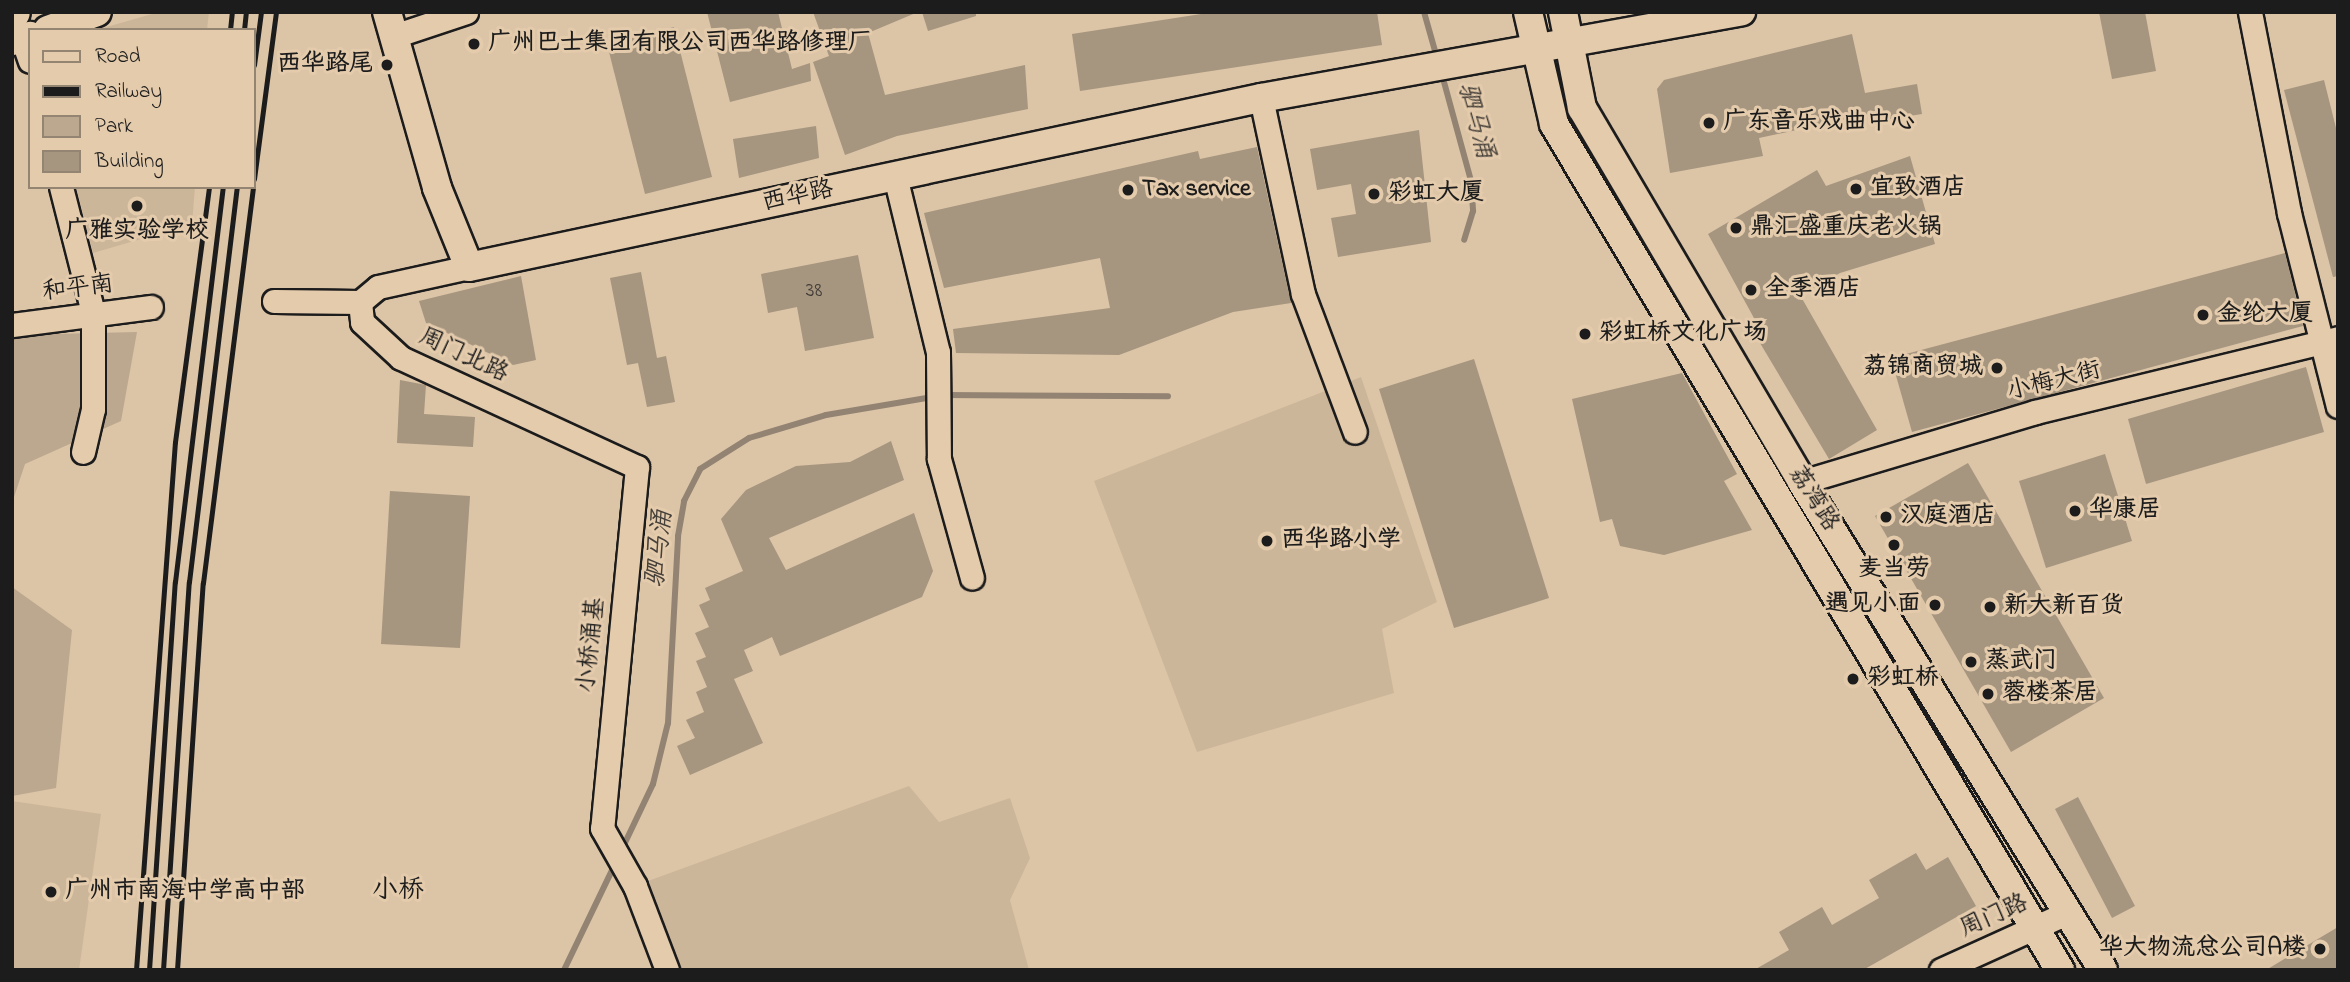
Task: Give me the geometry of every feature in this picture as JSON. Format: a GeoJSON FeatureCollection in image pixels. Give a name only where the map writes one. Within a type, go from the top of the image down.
{"type":"FeatureCollection","features":[{"type":"Feature","properties":{"kind":"main road"},"geometry":{"type":"LineString","coordinates":[[41,28],[97,12]]}},
{"type":"Feature","properties":{"kind":"main road","name":"荔湾路"},"geometry":{"type":"LineString","coordinates":[[1528,12],[1553,124],[2060,970]]}},
{"type":"Feature","properties":{"kind":"main road","name":"荔湾路"},"geometry":{"type":"LineString","coordinates":[[1563,12],[1582,108],[1802,482],[2103,970]]}},
{"type":"Feature","properties":{"kind":"main road"},"geometry":{"type":"LineString","coordinates":[[1535,49],[1570,46],[1741,12]]}},
{"type":"Feature","properties":{"kind":"main road"},"geometry":{"type":"LineString","coordinates":[[390,24],[437,187],[469,267]]}},
{"type":"Feature","properties":{"kind":"main road","name":"西华路"},"geometry":{"type":"LineString","coordinates":[[469,267],[1261,98],[1535,49]]}},
{"type":"Feature","properties":{"kind":"main road"},"geometry":{"type":"LineString","coordinates":[[1553,124],[1582,108]]}},
{"type":"Feature","properties":{"kind":"street"},"geometry":{"type":"LineString","coordinates":[[390,24],[466,12]]}},
{"type":"Feature","properties":{"kind":"street"},"geometry":{"type":"LineString","coordinates":[[2250,12],[2330,341],[2338,406]]}},
{"type":"Feature","properties":{"kind":"street"},"geometry":{"type":"LineString","coordinates":[[1261,98],[1303,294],[1355,432]]}},
{"type":"Feature","properties":{"kind":"street"},"geometry":{"type":"LineString","coordinates":[[895,176],[938,352],[939,459],[972,578]]}},
{"type":"Feature","properties":{"kind":"street"},"geometry":{"type":"LineString","coordinates":[[62,189],[93,313],[93,409],[83,452]]}},
{"type":"Feature","properties":{"kind":"street"},"geometry":{"type":"LineString","coordinates":[[274,301],[359,302],[378,287],[469,267]]}},
{"type":"Feature","properties":{"kind":"street","name":"周门北路"},"geometry":{"type":"LineString","coordinates":[[359,302],[362,322],[401,358],[637,467]]}},
{"type":"Feature","properties":{"kind":"street","name":"和平南"},"geometry":{"type":"LineString","coordinates":[[12,325],[151,307]]}},
{"type":"Feature","properties":{"kind":"street","name":"小梅大街"},"geometry":{"type":"LineString","coordinates":[[1802,482],[2035,412],[2330,341]]}},
{"type":"Feature","properties":{"kind":"street","name":"小桥涌基"},"geometry":{"type":"LineString","coordinates":[[637,467],[602,828],[635,886],[667,970]]}},
{"type":"Feature","properties":{"kind":"street","name":"周门路"},"geometry":{"type":"LineString","coordinates":[[1941,970],[2069,912]]}},
{"type":"Feature","properties":{"kind":"shaded area"},"geometry":{"type":"Polygon","coordinates":[[[159,12],[209,12],[207,28],[103,28],[159,12]]]}},
{"type":"Feature","properties":{"kind":"shaded area","name":"广雅实验学校"},"geometry":{"type":"Polygon","coordinates":[[[77,189],[195,189],[192,224],[93,253],[77,189]]]}},
{"type":"Feature","properties":{"kind":"shaded area","name":"西华路小学"},"geometry":{"type":"Polygon","coordinates":[[[1361,377],[1437,602],[1382,629],[1394,693],[1197,752],[1094,481],[1361,377]]]}},
{"type":"Feature","properties":{"kind":"shaded area"},"geometry":{"type":"Polygon","coordinates":[[[909,786],[939,822],[1010,798],[1030,858],[1010,900],[1029,970],[679,970],[648,881],[909,786]]]}},
{"type":"Feature","properties":{"kind":"shaded area","name":"广州市南海中学高中部"},"geometry":{"type":"Polygon","coordinates":[[[12,801],[101,814],[79,970],[12,970],[12,801]]]}},
{"type":"Feature","properties":{"kind":"green space"},"geometry":{"type":"Polygon","coordinates":[[[137,332],[121,421],[25,464],[12,503],[13,335],[137,332]]]}},
{"type":"Feature","properties":{"kind":"green space"},"geometry":{"type":"Polygon","coordinates":[[[12,587],[72,630],[56,788],[12,796],[12,587]]]}},
{"type":"Feature","properties":{"kind":"building"},"geometry":{"type":"Polygon","coordinates":[[[707,12],[778,12],[792,69],[810,63],[811,81],[730,102],[707,12]]]}},
{"type":"Feature","properties":{"kind":"building"},"geometry":{"type":"Polygon","coordinates":[[[813,12],[918,12],[868,33],[885,95],[1025,65],[1028,109],[897,136],[845,155],[813,62],[829,56],[813,12]]]}},
{"type":"Feature","properties":{"kind":"building"},"geometry":{"type":"Polygon","coordinates":[[[922,12],[976,12],[976,16],[928,31],[922,12]]]}},
{"type":"Feature","properties":{"kind":"building"},"geometry":{"type":"Polygon","coordinates":[[[1214,12],[1377,12],[1382,45],[1080,91],[1072,34],[1214,12]]]}},
{"type":"Feature","properties":{"kind":"building"},"geometry":{"type":"Polygon","coordinates":[[[2099,12],[2145,12],[2156,71],[2112,79],[2099,12]]]}},
{"type":"Feature","properties":{"kind":"building"},"geometry":{"type":"Polygon","coordinates":[[[674,27],[712,177],[645,194],[607,44],[674,27]]]}},
{"type":"Feature","properties":{"kind":"building"},"geometry":{"type":"Polygon","coordinates":[[[1852,34],[1865,93],[1917,84],[1922,114],[1884,120],[1882,112],[1759,138],[1763,156],[1670,173],[1657,89],[1664,80],[1852,34]]]}},
{"type":"Feature","properties":{"kind":"building"},"geometry":{"type":"Polygon","coordinates":[[[2324,80],[2338,136],[2338,276],[2333,277],[2284,90],[2324,80]]]}},
{"type":"Feature","properties":{"kind":"building"},"geometry":{"type":"Polygon","coordinates":[[[816,126],[819,158],[739,178],[733,139],[816,126]]]}},
{"type":"Feature","properties":{"kind":"building","name":"彩虹大厦"},"geometry":{"type":"Polygon","coordinates":[[[1419,130],[1431,242],[1338,257],[1331,218],[1356,214],[1351,184],[1317,190],[1310,149],[1419,130]]]}},
{"type":"Feature","properties":{"kind":"building"},"geometry":{"type":"Polygon","coordinates":[[[1257,147],[1291,303],[1233,312],[1119,355],[956,353],[953,329],[1110,308],[1100,258],[944,288],[924,213],[1198,151],[1200,159],[1257,147]]]}},
{"type":"Feature","properties":{"kind":"building"},"geometry":{"type":"Polygon","coordinates":[[[1910,156],[1935,244],[1840,273],[1800,295],[1877,430],[1829,459],[1760,343],[1766,340],[1708,234],[1817,170],[1826,186],[1910,156]]]}},
{"type":"Feature","properties":{"kind":"building"},"geometry":{"type":"Polygon","coordinates":[[[2285,253],[2303,326],[1912,432],[1891,358],[2285,253]]]}},
{"type":"Feature","properties":{"kind":"building"},"geometry":{"type":"Polygon","coordinates":[[[858,255],[874,338],[805,351],[797,307],[768,313],[761,274],[858,255]]]}},
{"type":"Feature","properties":{"kind":"building"},"geometry":{"type":"Polygon","coordinates":[[[641,272],[657,358],[666,356],[675,402],[647,407],[638,363],[627,365],[610,278],[641,272]]]}},
{"type":"Feature","properties":{"kind":"building"},"geometry":{"type":"Polygon","coordinates":[[[521,276],[536,360],[513,365],[426,323],[419,301],[521,276]]]}},
{"type":"Feature","properties":{"kind":"building"},"geometry":{"type":"Polygon","coordinates":[[[1474,359],[1549,598],[1454,628],[1379,389],[1474,359]]]}},
{"type":"Feature","properties":{"kind":"building"},"geometry":{"type":"Polygon","coordinates":[[[2306,367],[2324,432],[2146,484],[2128,419],[2306,367]]]}},
{"type":"Feature","properties":{"kind":"building"},"geometry":{"type":"Polygon","coordinates":[[[1682,373],[1737,474],[1724,481],[1752,530],[1664,555],[1620,546],[1612,519],[1600,522],[1572,399],[1682,373]]]}},
{"type":"Feature","properties":{"kind":"building"},"geometry":{"type":"Polygon","coordinates":[[[400,380],[426,385],[424,414],[475,417],[473,447],[397,443],[400,380]]]}},
{"type":"Feature","properties":{"kind":"building"},"geometry":{"type":"Polygon","coordinates":[[[891,441],[904,480],[769,538],[786,570],[914,513],[933,571],[922,597],[780,656],[772,637],[744,650],[753,671],[734,679],[763,743],[690,775],[677,746],[695,738],[686,720],[704,712],[696,692],[707,687],[696,661],[706,657],[695,633],[709,627],[699,605],[710,600],[705,588],[743,571],[721,519],[746,490],[796,466],[850,462],[891,441]]]}},
{"type":"Feature","properties":{"kind":"building","name":"华康居"},"geometry":{"type":"Polygon","coordinates":[[[2105,454],[2132,541],[2046,568],[2019,481],[2105,454]]]}},
{"type":"Feature","properties":{"kind":"building","name":"新大新百货"},"geometry":{"type":"Polygon","coordinates":[[[1968,463],[2104,698],[2011,752],[1875,516],[1968,463]]]}},
{"type":"Feature","properties":{"kind":"building"},"geometry":{"type":"Polygon","coordinates":[[[390,491],[470,496],[460,648],[381,644],[390,491]]]}},
{"type":"Feature","properties":{"kind":"building"},"geometry":{"type":"Polygon","coordinates":[[[2078,797],[2135,906],[2112,918],[2055,809],[2078,797]]]}},
{"type":"Feature","properties":{"kind":"building"},"geometry":{"type":"Polygon","coordinates":[[[1916,853],[1926,870],[1948,857],[1976,906],[1863,970],[1754,970],[1789,950],[1779,932],[1822,907],[1832,925],[1879,898],[1869,880],[1916,853]]]}},
{"type":"Feature","properties":{"kind":"building","name":"华大物流总公司A楼"},"geometry":{"type":"Polygon","coordinates":[[[2338,927],[2338,970],[2266,970],[2338,927]]]}},
{"type":"Feature","properties":{"kind":"waterway","name":"驷马涌"},"geometry":{"type":"LineString","coordinates":[[1424,12],[1437,58]]}},
{"type":"Feature","properties":{"kind":"waterway","name":"驷马涌"},"geometry":{"type":"LineString","coordinates":[[1441,71],[1471,181],[1473,211],[1464,240]]}},
{"type":"Feature","properties":{"kind":"waterway","name":"驷马涌"},"geometry":{"type":"LineString","coordinates":[[943,395],[1168,396]]}},
{"type":"Feature","properties":{"kind":"waterway","name":"驷马涌"},"geometry":{"type":"LineString","coordinates":[[622,849],[653,784],[668,723],[678,536],[684,501],[700,469],[749,438],[826,415],[932,397]]}},
{"type":"Feature","properties":{"kind":"waterway","name":"驷马涌"},"geometry":{"type":"LineString","coordinates":[[564,970],[616,862]]}},
{"type":"Feature","properties":{"kind":"railway"},"geometry":{"type":"LineString","coordinates":[[230,28],[232,12]]}},
{"type":"Feature","properties":{"kind":"railway"},"geometry":{"type":"LineString","coordinates":[[244,28],[246,12]]}},
{"type":"Feature","properties":{"kind":"railway"},"geometry":{"type":"LineString","coordinates":[[256,50],[261,12]]}},
{"type":"Feature","properties":{"kind":"railway"},"geometry":{"type":"LineString","coordinates":[[256,164],[276,12]]}},
{"type":"Feature","properties":{"kind":"railway"},"geometry":{"type":"LineString","coordinates":[[136,970],[175,442],[209,189]]}},
{"type":"Feature","properties":{"kind":"railway"},"geometry":{"type":"LineString","coordinates":[[149,970],[175,582],[223,189]]}},
{"type":"Feature","properties":{"kind":"railway"},"geometry":{"type":"LineString","coordinates":[[163,970],[189,582],[237,189]]}},
{"type":"Feature","properties":{"kind":"railway"},"geometry":{"type":"LineString","coordinates":[[177,970],[203,583],[253,189]]}},
{"type":"Feature","properties":{"kind":"place","name":"广州巴士集团有限公司西华路修理厂"},"geometry":{"type":"Point","coordinates":[474,44]}},
{"type":"Feature","properties":{"kind":"place","name":"西华路尾"},"geometry":{"type":"Point","coordinates":[387,65]}},
{"type":"Feature","properties":{"kind":"place","name":"广东音乐戏曲中心"},"geometry":{"type":"Point","coordinates":[1709,123]}},
{"type":"Feature","properties":{"kind":"place","name":"宜致酒店"},"geometry":{"type":"Point","coordinates":[1856,189]}},
{"type":"Feature","properties":{"kind":"place","name":"Tax service"},"geometry":{"type":"Point","coordinates":[1128,190]}},
{"type":"Feature","properties":{"kind":"place","name":"彩虹大厦"},"geometry":{"type":"Point","coordinates":[1374,194]}},
{"type":"Feature","properties":{"kind":"place","name":"广雅实验学校"},"geometry":{"type":"Point","coordinates":[137,206]}},
{"type":"Feature","properties":{"kind":"place","name":"鼎汇盛重庆老火锅"},"geometry":{"type":"Point","coordinates":[1736,228]}},
{"type":"Feature","properties":{"kind":"place","name":"全季酒店"},"geometry":{"type":"Point","coordinates":[1751,290]}},
{"type":"Feature","properties":{"kind":"place","name":"金纶大厦"},"geometry":{"type":"Point","coordinates":[2203,315]}},
{"type":"Feature","properties":{"kind":"place","name":"彩虹桥文化广场"},"geometry":{"type":"Point","coordinates":[1585,334]}},
{"type":"Feature","properties":{"kind":"place","name":"荔锦商贸城"},"geometry":{"type":"Point","coordinates":[1997,368]}},
{"type":"Feature","properties":{"kind":"place","name":"华康居"},"geometry":{"type":"Point","coordinates":[2075,511]}},
{"type":"Feature","properties":{"kind":"place","name":"汉庭酒店"},"geometry":{"type":"Point","coordinates":[1886,517]}},
{"type":"Feature","properties":{"kind":"place","name":"西华路小学"},"geometry":{"type":"Point","coordinates":[1267,541]}},
{"type":"Feature","properties":{"kind":"place","name":"麦当劳"},"geometry":{"type":"Point","coordinates":[1894,545]}},
{"type":"Feature","properties":{"kind":"place","name":"遇见小面"},"geometry":{"type":"Point","coordinates":[1935,605]}},
{"type":"Feature","properties":{"kind":"place","name":"新大新百货"},"geometry":{"type":"Point","coordinates":[1990,607]}},
{"type":"Feature","properties":{"kind":"place","name":"蒸武门"},"geometry":{"type":"Point","coordinates":[1971,662]}},
{"type":"Feature","properties":{"kind":"place","name":"彩虹桥"},"geometry":{"type":"Point","coordinates":[1853,679]}},
{"type":"Feature","properties":{"kind":"place","name":"蓉楼茶居"},"geometry":{"type":"Point","coordinates":[1988,694]}},
{"type":"Feature","properties":{"kind":"place","name":"广州市南海中学高中部"},"geometry":{"type":"Point","coordinates":[51,892]}},
{"type":"Feature","properties":{"kind":"place","name":"华大物流总公司A楼"},"geometry":{"type":"Point","coordinates":[2320,949]}},
{"type":"Feature","properties":{"kind":"district","name":"小桥"},"geometry":{"type":"Point","coordinates":[398,892]}}]}
